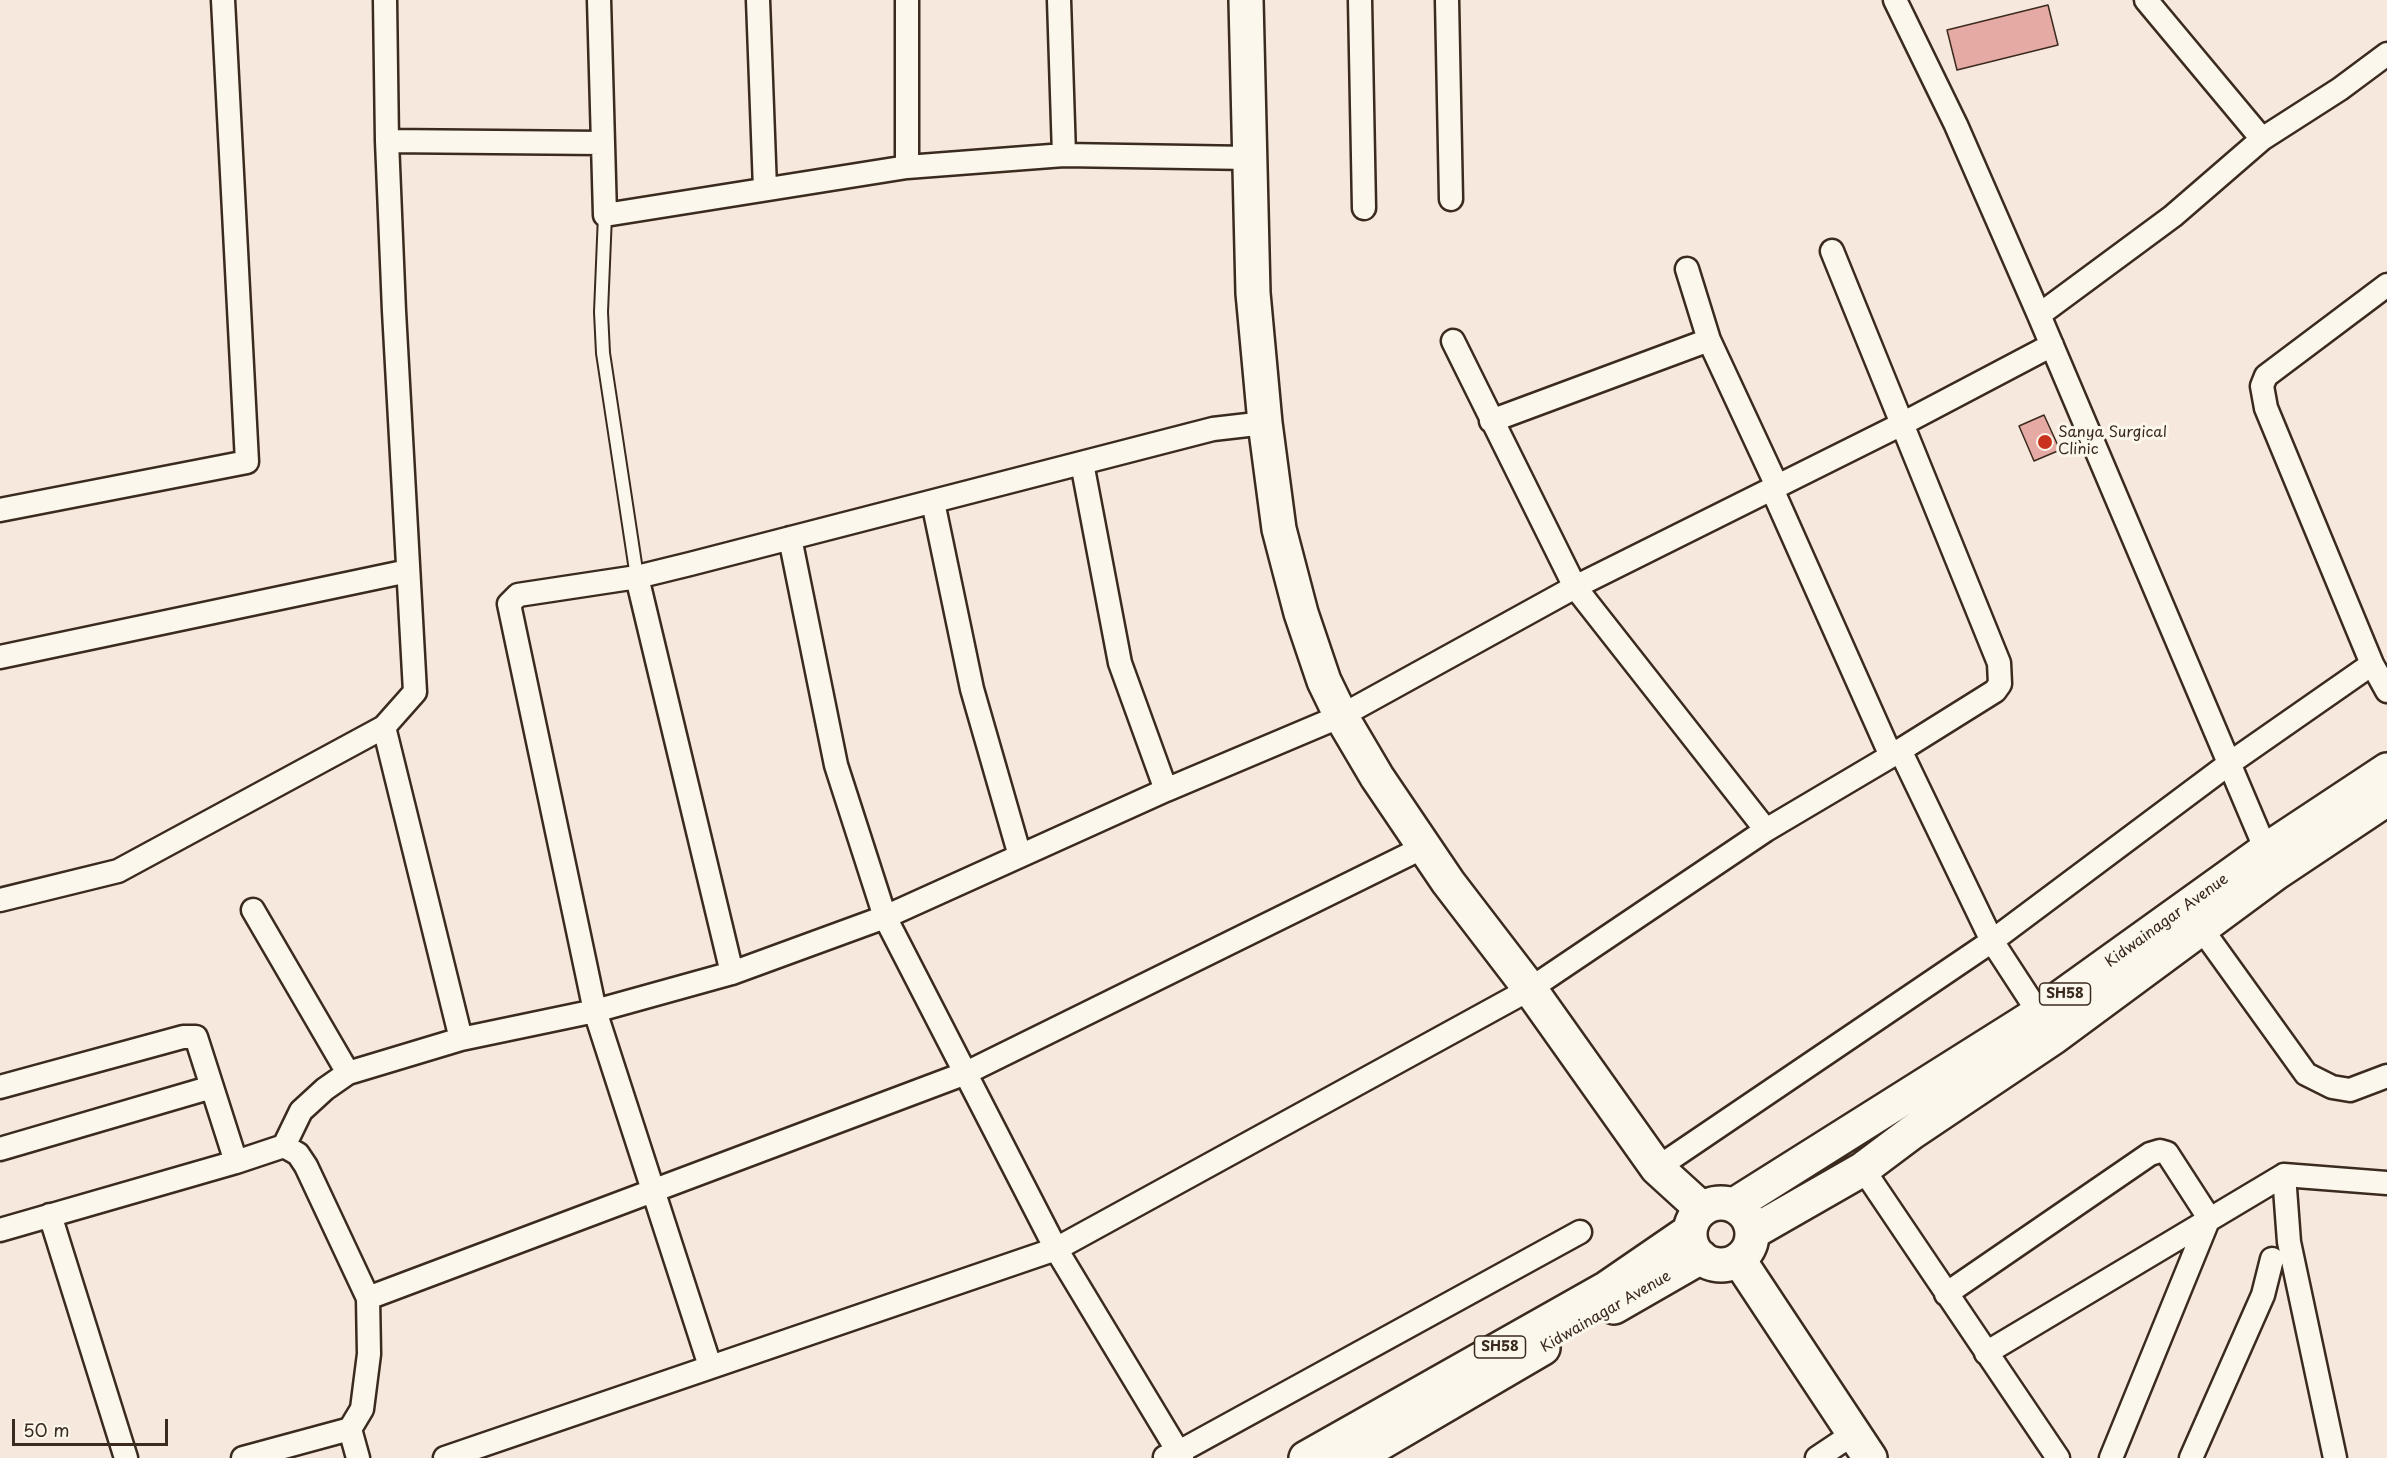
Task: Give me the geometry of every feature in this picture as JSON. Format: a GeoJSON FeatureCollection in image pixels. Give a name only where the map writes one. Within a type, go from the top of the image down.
{"type":"FeatureCollection","features":[{"type":"Feature","properties":{"kind":"main road"},"geometry":{"type":"LineString","coordinates":[[1246,0],[1253,293],[1265,423],[1280,529],[1301,613],[1324,681],[1341,716],[1377,777],[1424,847],[1530,989],[1657,1168],[1698,1232]]}},
{"type":"Feature","properties":{"kind":"main road","name":"Kidwainagar Avenue"},"geometry":{"type":"LineString","coordinates":[[1746,1246],[1863,1169],[2047,1025],[2271,862],[2387,770]]}},
{"type":"Feature","properties":{"kind":"main road","name":"Kidwainagar Avenue"},"geometry":{"type":"LineString","coordinates":[[1734,1205],[2047,1025],[2201,928],[2271,862],[2387,798]]}},
{"type":"Feature","properties":{"kind":"main road","name":"SH58"},"geometry":{"type":"LineString","coordinates":[[1734,1205],[1718,1203],[1698,1232],[1716,1265],[1732,1263],[1746,1246]]}},
{"type":"Feature","properties":{"kind":"main road"},"geometry":{"type":"LineString","coordinates":[[1734,1205],[1747,1216],[1746,1246],[1862,1446]]}},
{"type":"Feature","properties":{"kind":"main road","name":"Kidwainagar Avenue"},"geometry":{"type":"LineString","coordinates":[[1306,1458],[1607,1288],[1698,1232]]}},
{"type":"Feature","properties":{"kind":"main road","name":"Kidwainagar Avenue"},"geometry":{"type":"LineString","coordinates":[[1355,1458],[1698,1232]]}},
{"type":"Feature","properties":{"kind":"street"},"geometry":{"type":"LineString","coordinates":[[0,510],[247,462],[223,0]]}},
{"type":"Feature","properties":{"kind":"street"},"geometry":{"type":"LineString","coordinates":[[0,900],[118,871],[384,727],[415,692],[387,141],[385,0]]}},
{"type":"Feature","properties":{"kind":"street"},"geometry":{"type":"LineString","coordinates":[[599,0],[605,214],[908,167],[1064,156],[1250,158]]}},
{"type":"Feature","properties":{"kind":"street"},"geometry":{"type":"LineString","coordinates":[[758,0],[765,189]]}},
{"type":"Feature","properties":{"kind":"street"},"geometry":{"type":"LineString","coordinates":[[907,0],[908,167]]}},
{"type":"Feature","properties":{"kind":"street"},"geometry":{"type":"LineString","coordinates":[[1059,0],[1064,156]]}},
{"type":"Feature","properties":{"kind":"street"},"geometry":{"type":"LineString","coordinates":[[1360,0],[1364,208]]}},
{"type":"Feature","properties":{"kind":"street"},"geometry":{"type":"LineString","coordinates":[[1447,0],[1451,199]]}},
{"type":"Feature","properties":{"kind":"street"},"geometry":{"type":"LineString","coordinates":[[1895,0],[1956,125],[2039,315],[2271,862]]}},
{"type":"Feature","properties":{"kind":"street"},"geometry":{"type":"LineString","coordinates":[[2146,0],[2262,139]]}},
{"type":"Feature","properties":{"kind":"street"},"geometry":{"type":"LineString","coordinates":[[2039,315],[2173,216],[2262,139],[2340,89],[2387,54]]}},
{"type":"Feature","properties":{"kind":"street"},"geometry":{"type":"LineString","coordinates":[[387,141],[602,143]]}},
{"type":"Feature","properties":{"kind":"street"},"geometry":{"type":"LineString","coordinates":[[445,1458],[1056,1249],[1530,989],[1766,830],[1995,691],[2000,684],[1999,663],[1832,251]]}},
{"type":"Feature","properties":{"kind":"street"},"geometry":{"type":"LineString","coordinates":[[1686,269],[1709,340],[1774,488],[1896,753],[1992,941],[2047,1025]]}},
{"type":"Feature","properties":{"kind":"street"},"geometry":{"type":"LineString","coordinates":[[2387,285],[2266,376],[2262,386],[2265,408],[2372,664],[2387,691]]}},
{"type":"Feature","properties":{"kind":"street"},"geometry":{"type":"LineString","coordinates":[[1491,421],[1709,340]]}},
{"type":"Feature","properties":{"kind":"street"},"geometry":{"type":"LineString","coordinates":[[1452,341],[1575,587],[1766,830]]}},
{"type":"Feature","properties":{"kind":"street"},"geometry":{"type":"LineString","coordinates":[[0,1230],[284,1146],[301,1111],[325,1089],[348,1073],[461,1039],[596,1011],[732,973],[885,917],[1166,790],[1341,716],[1575,587],[1902,424],[2052,345]]}},
{"type":"Feature","properties":{"kind":"street"},"geometry":{"type":"LineString","coordinates":[[710,1366],[596,1011],[509,604],[518,595],[637,577],[1213,429],[1265,423]]}},
{"type":"Feature","properties":{"kind":"street"},"geometry":{"type":"LineString","coordinates":[[1082,463],[1120,663],[1166,790]]}},
{"type":"Feature","properties":{"kind":"street"},"geometry":{"type":"LineString","coordinates":[[933,502],[972,688],[1020,856]]}},
{"type":"Feature","properties":{"kind":"street"},"geometry":{"type":"LineString","coordinates":[[790,538],[836,765],[885,917],[1056,1249],[1175,1456],[1580,1232]]}},
{"type":"Feature","properties":{"kind":"street"},"geometry":{"type":"LineString","coordinates":[[0,657],[408,571]]}},
{"type":"Feature","properties":{"kind":"street"},"geometry":{"type":"LineString","coordinates":[[637,577],[732,973]]}},
{"type":"Feature","properties":{"kind":"street"},"geometry":{"type":"LineString","coordinates":[[1657,1168],[1992,941],[2229,763],[2372,664]]}},
{"type":"Feature","properties":{"kind":"street"},"geometry":{"type":"LineString","coordinates":[[384,727],[461,1039]]}},
{"type":"Feature","properties":{"kind":"street"},"geometry":{"type":"LineString","coordinates":[[368,1298],[966,1073],[1424,847]]}},
{"type":"Feature","properties":{"kind":"street"},"geometry":{"type":"LineString","coordinates":[[253,910],[348,1073]]}},
{"type":"Feature","properties":{"kind":"street"},"geometry":{"type":"LineString","coordinates":[[2201,928],[2306,1074],[2332,1088],[2350,1090],[2387,1076]]}},
{"type":"Feature","properties":{"kind":"street"},"geometry":{"type":"LineString","coordinates":[[0,1086],[183,1037],[196,1036],[236,1162]]}},
{"type":"Feature","properties":{"kind":"street"},"geometry":{"type":"LineString","coordinates":[[0,1149],[212,1087]]}},
{"type":"Feature","properties":{"kind":"street"},"geometry":{"type":"LineString","coordinates":[[243,1458],[350,1429],[362,1409],[368,1365],[368,1298],[306,1166],[298,1154],[284,1146]]}},
{"type":"Feature","properties":{"kind":"street"},"geometry":{"type":"LineString","coordinates":[[1946,1294],[2150,1154],[2160,1151],[2167,1154],[2209,1218]]}},
{"type":"Feature","properties":{"kind":"street"},"geometry":{"type":"LineString","coordinates":[[1863,1169],[2058,1458]]}},
{"type":"Feature","properties":{"kind":"street"},"geometry":{"type":"LineString","coordinates":[[1986,1353],[2284,1175],[2387,1183]]}},
{"type":"Feature","properties":{"kind":"street"},"geometry":{"type":"LineString","coordinates":[[2284,1175],[2289,1242],[2335,1458]]}},
{"type":"Feature","properties":{"kind":"street"},"geometry":{"type":"LineString","coordinates":[[50,1215],[126,1458]]}},
{"type":"Feature","properties":{"kind":"street"},"geometry":{"type":"LineString","coordinates":[[2111,1458],[2209,1218]]}},
{"type":"Feature","properties":{"kind":"street"},"geometry":{"type":"LineString","coordinates":[[2191,1458],[2263,1295],[2272,1259]]}},
{"type":"Feature","properties":{"kind":"street"},"geometry":{"type":"LineString","coordinates":[[350,1429],[358,1458]]}},
{"type":"Feature","properties":{"kind":"street"},"geometry":{"type":"LineString","coordinates":[[1817,1458],[1862,1446]]}},
{"type":"Feature","properties":{"kind":"lane"},"geometry":{"type":"LineString","coordinates":[[605,214],[601,312],[603,353],[637,577]]}},
{"type":"Feature","properties":{"kind":"building"},"geometry":{"type":"Polygon","coordinates":[[[2048,5],[2058,45],[1957,70],[1947,30],[2048,5]]]}},
{"type":"Feature","properties":{"kind":"building"},"geometry":{"type":"Polygon","coordinates":[[[2044,415],[2060,450],[2034,461],[2019,426],[2044,415]]]}},
{"type":"Feature","properties":{"kind":"place","name":"Sanya Surgical Clinic"},"geometry":{"type":"Point","coordinates":[2045,442]}}]}
